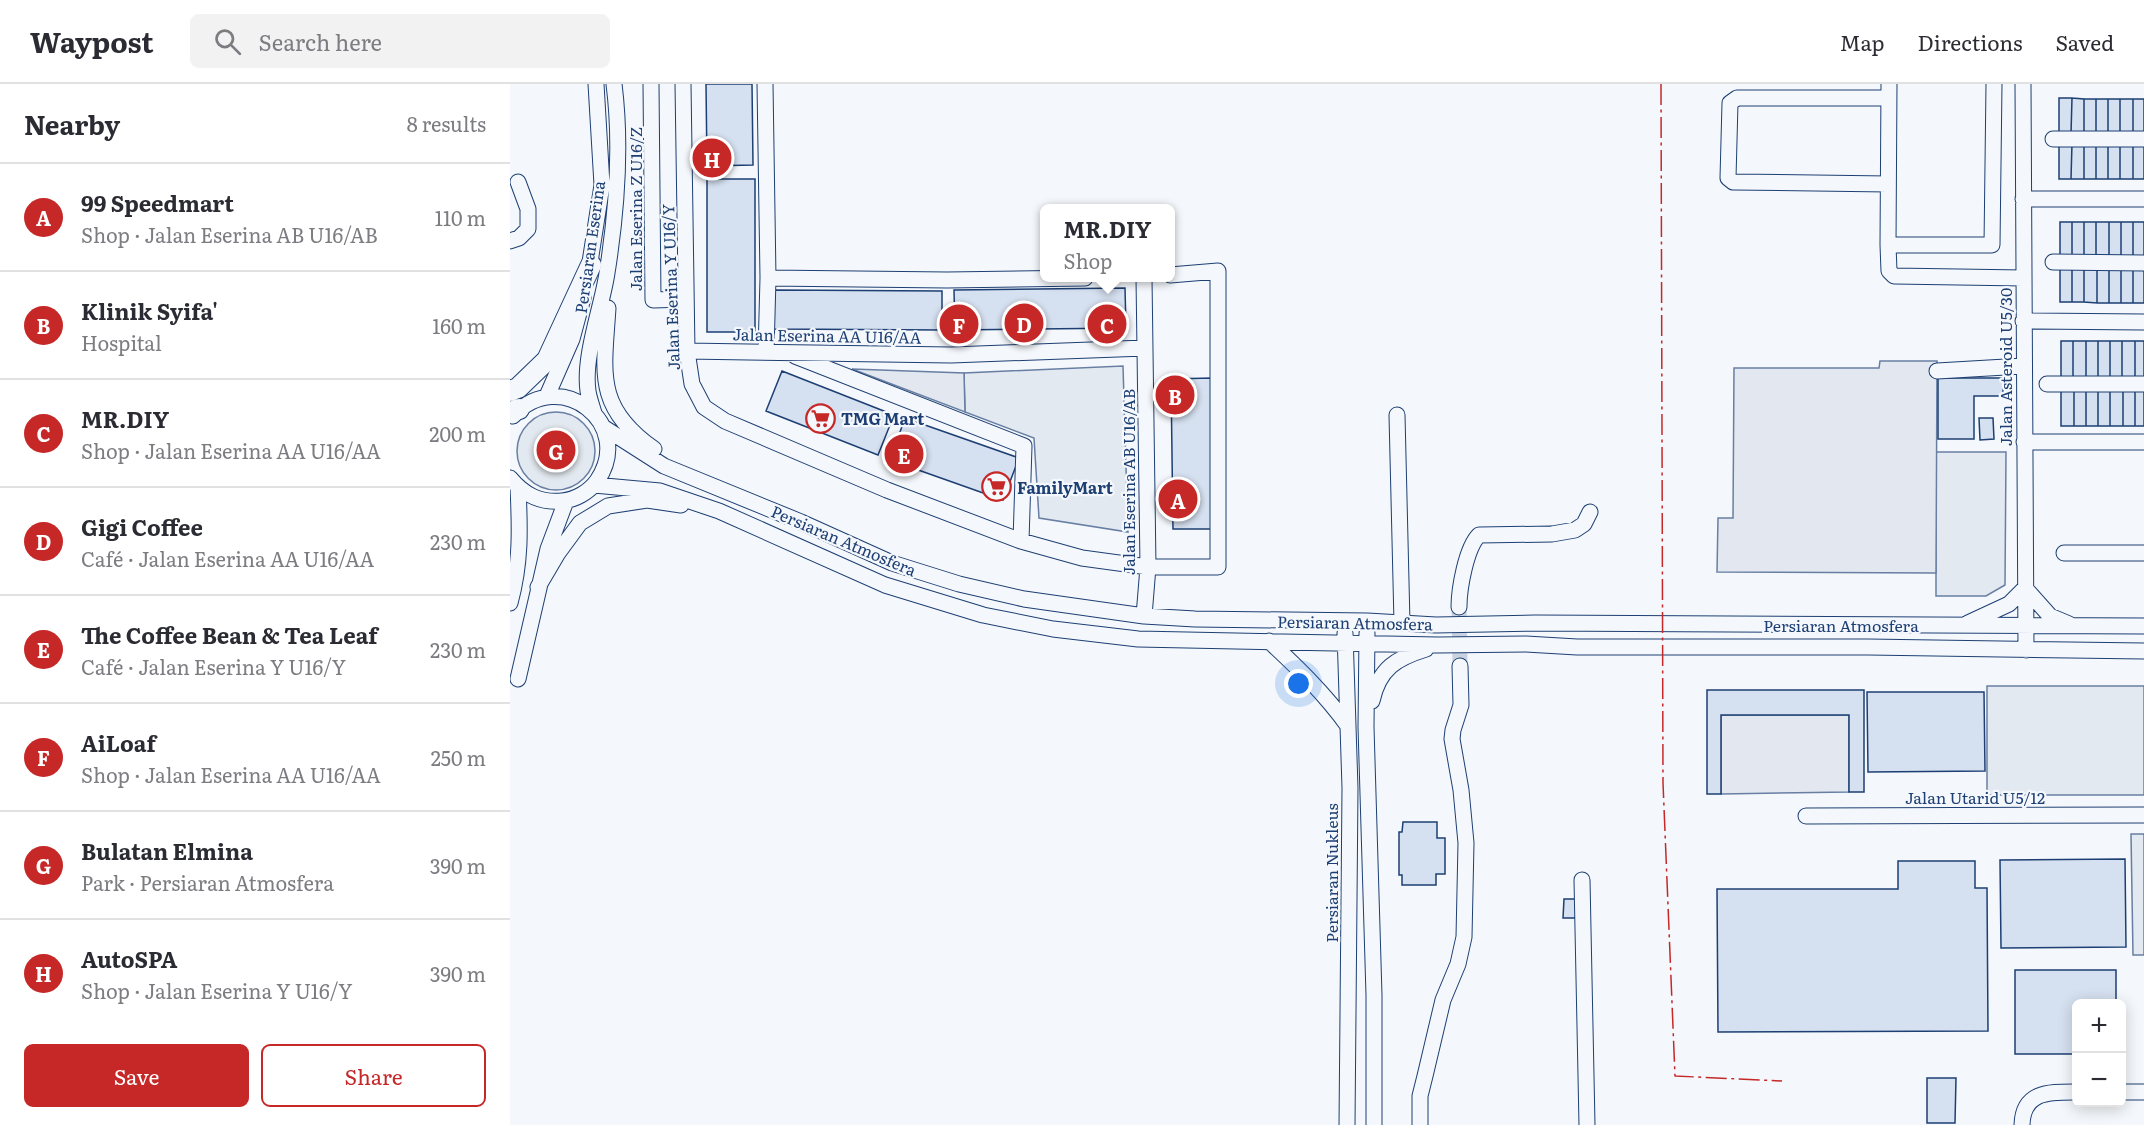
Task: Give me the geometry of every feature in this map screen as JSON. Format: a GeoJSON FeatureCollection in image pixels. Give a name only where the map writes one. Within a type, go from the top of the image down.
{"type":"FeatureCollection","features":[{"type":"Feature","properties":{"kind":"main road"},"geometry":{"type":"LineString","coordinates":[[510,391],[518,388],[547,360],[599,270]]}},
{"type":"Feature","properties":{"kind":"street","name":"Persiaran Eserina"},"geometry":{"type":"LineString","coordinates":[[594,413],[588,390],[588,371],[599,270],[602,185],[596,84]]}},
{"type":"Feature","properties":{"kind":"street","name":"Persiaran Eserina"},"geometry":{"type":"LineString","coordinates":[[547,396],[599,270],[615,216],[619,157],[614,84]]}},
{"type":"Feature","properties":{"kind":"street","name":"Jalan Eserina Z U16/Z"},"geometry":{"type":"LineString","coordinates":[[651,84],[653,300],[686,299]]}},
{"type":"Feature","properties":{"kind":"street","name":"Jalan Eserina Y U16/Y"},"geometry":{"type":"LineString","coordinates":[[683,84],[687,351],[692,384],[704,407],[725,421],[887,490],[1021,541],[1082,558],[1148,567],[1218,567],[1218,271],[1175,274]]}},
{"type":"Feature","properties":{"kind":"street"},"geometry":{"type":"LineString","coordinates":[[765,84],[768,278],[766,352]]}},
{"type":"Feature","properties":{"kind":"street"},"geometry":{"type":"LineString","coordinates":[[1888,245],[1992,245],[1994,84]]}},
{"type":"Feature","properties":{"kind":"street","name":"Jalan Asteroid U5/30"},"geometry":{"type":"LineString","coordinates":[[2023,84],[2026,650]]}},
{"type":"Feature","properties":{"kind":"street"},"geometry":{"type":"LineString","coordinates":[[1888,184],[1733,182],[1728,178],[1730,103],[1737,98],[1888,91],[1889,271],[1894,276],[2023,278]]}},
{"type":"Feature","properties":{"kind":"street"},"geometry":{"type":"LineString","coordinates":[[2053,139],[2144,139]]}},
{"type":"Feature","properties":{"kind":"street"},"geometry":{"type":"LineString","coordinates":[[510,241],[519,238],[528,229],[528,209],[518,182]]}},
{"type":"Feature","properties":{"kind":"street"},"geometry":{"type":"LineString","coordinates":[[2023,199],[2144,199]]}},
{"type":"Feature","properties":{"kind":"street"},"geometry":{"type":"LineString","coordinates":[[2053,262],[2144,263]]}},
{"type":"Feature","properties":{"kind":"street"},"geometry":{"type":"LineString","coordinates":[[599,270],[608,308],[605,382],[616,411],[638,437],[656,450],[742,498]]}},
{"type":"Feature","properties":{"kind":"street"},"geometry":{"type":"LineString","coordinates":[[768,278],[1040,279]]}},
{"type":"Feature","properties":{"kind":"street","name":"Jalan Eserina AB U16/AB"},"geometry":{"type":"LineString","coordinates":[[1144,282],[1148,567],[1144,616]]}},
{"type":"Feature","properties":{"kind":"street"},"geometry":{"type":"LineString","coordinates":[[2023,321],[2144,322]]}},
{"type":"Feature","properties":{"kind":"street","name":"Jalan Eserina AA U16/AA"},"geometry":{"type":"LineString","coordinates":[[687,351],[951,355],[1145,348]]}},
{"type":"Feature","properties":{"kind":"street"},"geometry":{"type":"LineString","coordinates":[[785,352],[1024,446],[1021,541]]}},
{"type":"Feature","properties":{"kind":"street"},"geometry":{"type":"LineString","coordinates":[[1937,371],[2024,366]]}},
{"type":"Feature","properties":{"kind":"street"},"geometry":{"type":"LineString","coordinates":[[2047,384],[2144,384]]}},
{"type":"Feature","properties":{"kind":"street"},"geometry":{"type":"LineString","coordinates":[[513,413],[532,400],[547,396],[564,397],[581,403],[594,413],[603,427],[608,442],[608,457],[603,472],[594,485],[581,495],[566,501],[549,502],[533,497],[514,483]]}},
{"type":"Feature","properties":{"kind":"street"},"geometry":{"type":"LineString","coordinates":[[1397,415],[1402,623]]}},
{"type":"Feature","properties":{"kind":"street","name":"Persiaran Atmosfera"},"geometry":{"type":"LineString","coordinates":[[603,427],[664,466],[892,563],[959,584],[1024,599],[1144,616],[1195,619],[1367,621],[1436,625],[1535,623],[2144,626]]}},
{"type":"Feature","properties":{"kind":"street"},"geometry":{"type":"LineString","coordinates":[[2024,442],[2144,442]]}},
{"type":"Feature","properties":{"kind":"street"},"geometry":{"type":"LineString","coordinates":[[510,603],[521,544],[514,483]]}},
{"type":"Feature","properties":{"kind":"street","name":"Persiaran Atmosfera"},"geometry":{"type":"LineString","coordinates":[[594,485],[660,491],[720,511],[885,585],[983,615],[1053,629],[1138,639],[1438,645],[1526,644],[1577,647],[1868,647],[2144,651]]}},
{"type":"Feature","properties":{"kind":"street"},"geometry":{"type":"LineString","coordinates":[[538,587],[558,553],[580,523],[608,506],[647,500],[720,511]]}},
{"type":"Feature","properties":{"kind":"street"},"geometry":{"type":"LineString","coordinates":[[518,679],[548,549],[566,501]]}},
{"type":"Feature","properties":{"kind":"street"},"geometry":{"type":"LineString","coordinates":[[1459,607],[1459,590],[1468,555],[1473,540],[1479,535],[1552,534],[1575,530],[1584,524],[1590,512]]}},
{"type":"Feature","properties":{"kind":"street"},"geometry":{"type":"LineString","coordinates":[[510,530],[515,583]]}},
{"type":"Feature","properties":{"kind":"street"},"geometry":{"type":"LineString","coordinates":[[2064,553],[2144,553]]}},
{"type":"Feature","properties":{"kind":"street"},"geometry":{"type":"LineString","coordinates":[[1959,626],[2009,604],[2025,588],[2050,616],[2073,626]]}},
{"type":"Feature","properties":{"kind":"street","name":"Persiaran Nukleus"},"geometry":{"type":"LineString","coordinates":[[1345,621],[1350,800],[1347,1125]]}},
{"type":"Feature","properties":{"kind":"street"},"geometry":{"type":"LineString","coordinates":[[1367,621],[1366,727],[1374,995],[1374,1125]]}},
{"type":"Feature","properties":{"kind":"street"},"geometry":{"type":"LineString","coordinates":[[1269,641],[1312,681],[1332,703],[1348,726]]}},
{"type":"Feature","properties":{"kind":"street"},"geometry":{"type":"LineString","coordinates":[[1366,727],[1376,685],[1386,669],[1404,656],[1438,645]]}},
{"type":"Feature","properties":{"kind":"street"},"geometry":{"type":"LineString","coordinates":[[1420,1125],[1420,1096],[1430,1053],[1443,1000],[1458,964],[1464,937],[1466,843],[1461,790],[1452,739],[1461,705],[1460,666]]}},
{"type":"Feature","properties":{"kind":"street","name":"Jalan Utarid U5/12"},"geometry":{"type":"LineString","coordinates":[[1806,816],[2144,815]]}},
{"type":"Feature","properties":{"kind":"street"},"geometry":{"type":"LineString","coordinates":[[1582,880],[1587,1125]]}},
{"type":"Feature","properties":{"kind":"street"},"geometry":{"type":"LineString","coordinates":[[2022,1125],[2022,1112],[2029,1101],[2040,1094],[2072,1092]]}},
{"type":"Feature","properties":{"kind":"street"},"geometry":{"type":"LineString","coordinates":[[2126,1092],[2144,1092]]}},
{"type":"Feature","properties":{"kind":"shaded area"},"geometry":{"type":"Polygon","coordinates":[[[1880,361],[1937,361],[1936,573],[1717,572],[1718,518],[1733,518],[1734,368],[1879,368],[1880,361]]]}},
{"type":"Feature","properties":{"kind":"shaded area"},"geometry":{"type":"Polygon","coordinates":[[[1123,366],[1128,532],[1039,518],[1034,438],[965,412],[964,373],[1123,366]]]}},
{"type":"Feature","properties":{"kind":"shaded area"},"geometry":{"type":"Polygon","coordinates":[[[852,369],[964,373],[965,412],[852,369]]]}},
{"type":"Feature","properties":{"kind":"shaded area"},"geometry":{"type":"Polygon","coordinates":[[[556,412],[571,415],[588,429],[595,451],[592,466],[578,483],[556,490],[541,487],[524,473],[517,451],[520,436],[534,419],[556,412]]]}},
{"type":"Feature","properties":{"kind":"shaded area"},"geometry":{"type":"Polygon","coordinates":[[[1936,452],[2006,452],[2005,585],[1986,596],[1936,596],[1936,452]]]}},
{"type":"Feature","properties":{"kind":"shaded area"},"geometry":{"type":"Polygon","coordinates":[[[1987,686],[2144,686],[2144,795],[1987,795],[1987,686]]]}},
{"type":"Feature","properties":{"kind":"shaded area"},"geometry":{"type":"Polygon","coordinates":[[[1721,715],[1849,715],[1849,792],[1721,794],[1721,715]]]}},
{"type":"Feature","properties":{"kind":"shaded area"},"geometry":{"type":"Polygon","coordinates":[[[2131,834],[2144,834],[2144,955],[2133,955],[2131,834]]]}},
{"type":"Feature","properties":{"kind":"building"},"geometry":{"type":"Polygon","coordinates":[[[706,84],[752,84],[753,165],[707,166],[706,84]]]}},
{"type":"Feature","properties":{"kind":"building"},"geometry":{"type":"Polygon","coordinates":[[[2059,98],[2072,98],[2071,134],[2059,134],[2059,98]]]}},
{"type":"Feature","properties":{"kind":"building"},"geometry":{"type":"Polygon","coordinates":[[[2072,98],[2084,99],[2084,134],[2071,134],[2072,98]]]}},
{"type":"Feature","properties":{"kind":"building"},"geometry":{"type":"Polygon","coordinates":[[[2084,99],[2096,99],[2096,134],[2084,134],[2084,99]]]}},
{"type":"Feature","properties":{"kind":"building"},"geometry":{"type":"Polygon","coordinates":[[[2096,99],[2108,99],[2108,134],[2096,134],[2096,99]]]}},
{"type":"Feature","properties":{"kind":"building"},"geometry":{"type":"Polygon","coordinates":[[[2108,99],[2120,99],[2120,134],[2108,134],[2108,99]]]}},
{"type":"Feature","properties":{"kind":"building"},"geometry":{"type":"Polygon","coordinates":[[[2120,99],[2133,99],[2133,134],[2120,134],[2120,99]]]}},
{"type":"Feature","properties":{"kind":"building"},"geometry":{"type":"Polygon","coordinates":[[[2133,99],[2144,99],[2144,134],[2133,134],[2133,99]]]}},
{"type":"Feature","properties":{"kind":"building"},"geometry":{"type":"Polygon","coordinates":[[[2059,143],[2072,143],[2071,179],[2059,179],[2059,143]]]}},
{"type":"Feature","properties":{"kind":"building"},"geometry":{"type":"Polygon","coordinates":[[[2072,143],[2084,143],[2084,179],[2071,179],[2072,143]]]}},
{"type":"Feature","properties":{"kind":"building"},"geometry":{"type":"Polygon","coordinates":[[[2084,143],[2096,143],[2096,179],[2084,179],[2084,143]]]}},
{"type":"Feature","properties":{"kind":"building"},"geometry":{"type":"Polygon","coordinates":[[[2096,143],[2108,143],[2108,179],[2096,179],[2096,143]]]}},
{"type":"Feature","properties":{"kind":"building"},"geometry":{"type":"Polygon","coordinates":[[[2108,143],[2120,143],[2120,179],[2108,179],[2108,143]]]}},
{"type":"Feature","properties":{"kind":"building"},"geometry":{"type":"Polygon","coordinates":[[[2120,143],[2133,143],[2133,179],[2120,179],[2120,143]]]}},
{"type":"Feature","properties":{"kind":"building"},"geometry":{"type":"Polygon","coordinates":[[[2133,143],[2144,143],[2144,179],[2133,179],[2133,143]]]}},
{"type":"Feature","properties":{"kind":"building"},"geometry":{"type":"Polygon","coordinates":[[[707,179],[755,179],[755,332],[707,332],[707,179]]]}},
{"type":"Feature","properties":{"kind":"building"},"geometry":{"type":"Polygon","coordinates":[[[2060,222],[2072,222],[2072,257],[2060,257],[2060,222]]]}},
{"type":"Feature","properties":{"kind":"building"},"geometry":{"type":"Polygon","coordinates":[[[2072,222],[2084,222],[2084,257],[2072,257],[2072,222]]]}},
{"type":"Feature","properties":{"kind":"building"},"geometry":{"type":"Polygon","coordinates":[[[2084,222],[2096,222],[2096,257],[2084,257],[2084,222]]]}},
{"type":"Feature","properties":{"kind":"building"},"geometry":{"type":"Polygon","coordinates":[[[2096,222],[2109,222],[2109,257],[2096,257],[2096,222]]]}},
{"type":"Feature","properties":{"kind":"building"},"geometry":{"type":"Polygon","coordinates":[[[2109,222],[2121,222],[2121,257],[2109,257],[2109,222]]]}},
{"type":"Feature","properties":{"kind":"building"},"geometry":{"type":"Polygon","coordinates":[[[2121,222],[2133,222],[2133,257],[2121,257],[2121,222]]]}},
{"type":"Feature","properties":{"kind":"building"},"geometry":{"type":"Polygon","coordinates":[[[2133,222],[2144,222],[2144,257],[2133,257],[2133,222]]]}},
{"type":"Feature","properties":{"kind":"building"},"geometry":{"type":"Polygon","coordinates":[[[2060,267],[2072,267],[2072,302],[2060,302],[2060,267]]]}},
{"type":"Feature","properties":{"kind":"building"},"geometry":{"type":"Polygon","coordinates":[[[2072,267],[2084,267],[2084,302],[2072,302],[2072,267]]]}},
{"type":"Feature","properties":{"kind":"building"},"geometry":{"type":"Polygon","coordinates":[[[2084,267],[2097,267],[2097,303],[2084,302],[2084,267]]]}},
{"type":"Feature","properties":{"kind":"building"},"geometry":{"type":"Polygon","coordinates":[[[2097,267],[2109,267],[2109,303],[2097,303],[2097,267]]]}},
{"type":"Feature","properties":{"kind":"building"},"geometry":{"type":"Polygon","coordinates":[[[2109,267],[2121,267],[2121,303],[2109,303],[2109,267]]]}},
{"type":"Feature","properties":{"kind":"building"},"geometry":{"type":"Polygon","coordinates":[[[2121,267],[2133,267],[2133,303],[2121,303],[2121,267]]]}},
{"type":"Feature","properties":{"kind":"building"},"geometry":{"type":"Polygon","coordinates":[[[2133,267],[2144,267],[2144,303],[2133,303],[2133,267]]]}},
{"type":"Feature","properties":{"kind":"building"},"geometry":{"type":"Polygon","coordinates":[[[1125,288],[1126,328],[955,330],[954,290],[1125,288]]]}},
{"type":"Feature","properties":{"kind":"building"},"geometry":{"type":"Polygon","coordinates":[[[774,290],[942,291],[942,330],[774,329],[774,290]]]}},
{"type":"Feature","properties":{"kind":"building"},"geometry":{"type":"Polygon","coordinates":[[[2061,341],[2073,341],[2073,377],[2061,377],[2061,341]]]}},
{"type":"Feature","properties":{"kind":"building"},"geometry":{"type":"Polygon","coordinates":[[[2073,341],[2086,341],[2086,377],[2073,377],[2073,341]]]}},
{"type":"Feature","properties":{"kind":"building"},"geometry":{"type":"Polygon","coordinates":[[[2086,341],[2098,341],[2098,377],[2086,377],[2086,341]]]}},
{"type":"Feature","properties":{"kind":"building"},"geometry":{"type":"Polygon","coordinates":[[[2098,341],[2110,341],[2110,377],[2098,377],[2098,341]]]}},
{"type":"Feature","properties":{"kind":"building"},"geometry":{"type":"Polygon","coordinates":[[[2110,341],[2122,341],[2122,377],[2110,377],[2110,341]]]}},
{"type":"Feature","properties":{"kind":"building"},"geometry":{"type":"Polygon","coordinates":[[[2122,341],[2135,341],[2135,377],[2122,377],[2122,341]]]}},
{"type":"Feature","properties":{"kind":"building"},"geometry":{"type":"Polygon","coordinates":[[[2135,341],[2144,341],[2144,377],[2135,377],[2135,341]]]}},
{"type":"Feature","properties":{"kind":"building"},"geometry":{"type":"Polygon","coordinates":[[[782,371],[894,415],[878,455],[766,411],[782,371]]]}},
{"type":"Feature","properties":{"kind":"building"},"geometry":{"type":"Polygon","coordinates":[[[1212,378],[1214,529],[1173,529],[1171,379],[1212,378]]]}},
{"type":"Feature","properties":{"kind":"building"},"geometry":{"type":"Polygon","coordinates":[[[1938,378],[2003,378],[2003,396],[1974,396],[1974,439],[1938,439],[1938,378]]]}},
{"type":"Feature","properties":{"kind":"building"},"geometry":{"type":"Polygon","coordinates":[[[2061,390],[2074,390],[2074,426],[2061,426],[2061,390]]]}},
{"type":"Feature","properties":{"kind":"building"},"geometry":{"type":"Polygon","coordinates":[[[2074,390],[2086,390],[2086,426],[2074,426],[2074,390]]]}},
{"type":"Feature","properties":{"kind":"building"},"geometry":{"type":"Polygon","coordinates":[[[2086,390],[2098,390],[2098,426],[2086,426],[2086,390]]]}},
{"type":"Feature","properties":{"kind":"building"},"geometry":{"type":"Polygon","coordinates":[[[2098,390],[2110,390],[2110,426],[2098,426],[2098,390]]]}},
{"type":"Feature","properties":{"kind":"building"},"geometry":{"type":"Polygon","coordinates":[[[2110,390],[2123,390],[2123,426],[2110,426],[2110,390]]]}},
{"type":"Feature","properties":{"kind":"building"},"geometry":{"type":"Polygon","coordinates":[[[2123,390],[2135,390],[2135,426],[2123,426],[2123,390]]]}},
{"type":"Feature","properties":{"kind":"building"},"geometry":{"type":"Polygon","coordinates":[[[2135,390],[2144,390],[2144,426],[2135,426],[2135,390]]]}},
{"type":"Feature","properties":{"kind":"building"},"geometry":{"type":"Polygon","coordinates":[[[905,418],[1019,458],[1003,500],[890,460],[905,418]]]}},
{"type":"Feature","properties":{"kind":"building"},"geometry":{"type":"Polygon","coordinates":[[[1979,418],[1993,418],[1994,439],[1980,440],[1979,418]]]}},
{"type":"Feature","properties":{"kind":"building"},"geometry":{"type":"Polygon","coordinates":[[[1707,690],[1864,690],[1864,792],[1849,792],[1849,715],[1721,715],[1721,794],[1707,794],[1707,690]]]}},
{"type":"Feature","properties":{"kind":"building"},"geometry":{"type":"Polygon","coordinates":[[[1867,692],[1984,692],[1985,771],[1868,772],[1867,692]]]}},
{"type":"Feature","properties":{"kind":"building"},"geometry":{"type":"Polygon","coordinates":[[[1403,822],[1437,822],[1437,838],[1445,838],[1445,874],[1436,874],[1436,885],[1402,885],[1402,875],[1399,875],[1399,832],[1402,832],[1403,822]]]}},
{"type":"Feature","properties":{"kind":"building"},"geometry":{"type":"Polygon","coordinates":[[[2125,859],[2126,947],[2001,948],[2000,860],[2125,859]]]}},
{"type":"Feature","properties":{"kind":"building"},"geometry":{"type":"Polygon","coordinates":[[[1898,861],[1975,861],[1975,888],[1987,888],[1988,1031],[1718,1032],[1717,889],[1898,889],[1898,861]]]}},
{"type":"Feature","properties":{"kind":"building"},"geometry":{"type":"Polygon","coordinates":[[[1564,899],[1577,899],[1577,918],[1563,918],[1564,899]]]}},
{"type":"Feature","properties":{"kind":"building"},"geometry":{"type":"Polygon","coordinates":[[[2015,970],[2116,970],[2116,999],[2072,999],[2072,1054],[2015,1054],[2015,970]]]}},
{"type":"Feature","properties":{"kind":"building"},"geometry":{"type":"Polygon","coordinates":[[[1927,1078],[1956,1078],[1955,1123],[1927,1123],[1927,1078]]]}},
{"type":"Feature","properties":{"kind":"tunnel"},"geometry":{"type":"LineString","coordinates":[[1459,607],[1460,666]]}},
{"type":"Feature","properties":{"kind":"power"},"geometry":{"type":"LineString","coordinates":[[1661,84],[1663,783],[1675,1076],[1782,1081]]}},
{"type":"Feature","properties":{"kind":"place","name":"AutoSPA"},"geometry":{"type":"Point","coordinates":[712,158]}},
{"type":"Feature","properties":{"kind":"place","name":"Gigi Coffee"},"geometry":{"type":"Point","coordinates":[1024,323]}},
{"type":"Feature","properties":{"kind":"place","name":"AiLoaf"},"geometry":{"type":"Point","coordinates":[959,324]}},
{"type":"Feature","properties":{"kind":"place","name":"MR.DIY"},"geometry":{"type":"Point","coordinates":[1107,324]}},
{"type":"Feature","properties":{"kind":"place","name":"Klinik Syifa'"},"geometry":{"type":"Point","coordinates":[1175,395]}},
{"type":"Feature","properties":{"kind":"place","name":"TMG Mart"},"geometry":{"type":"Point","coordinates":[820,418]}},
{"type":"Feature","properties":{"kind":"place","name":"Bulatan Elmina"},"geometry":{"type":"Point","coordinates":[556,450]}},
{"type":"Feature","properties":{"kind":"place","name":"The Coffee Bean & Tea Leaf"},"geometry":{"type":"Point","coordinates":[904,454]}},
{"type":"Feature","properties":{"kind":"place","name":"FamilyMart"},"geometry":{"type":"Point","coordinates":[996,487]}},
{"type":"Feature","properties":{"kind":"place","name":"99 Speedmart"},"geometry":{"type":"Point","coordinates":[1178,499]}}]}
